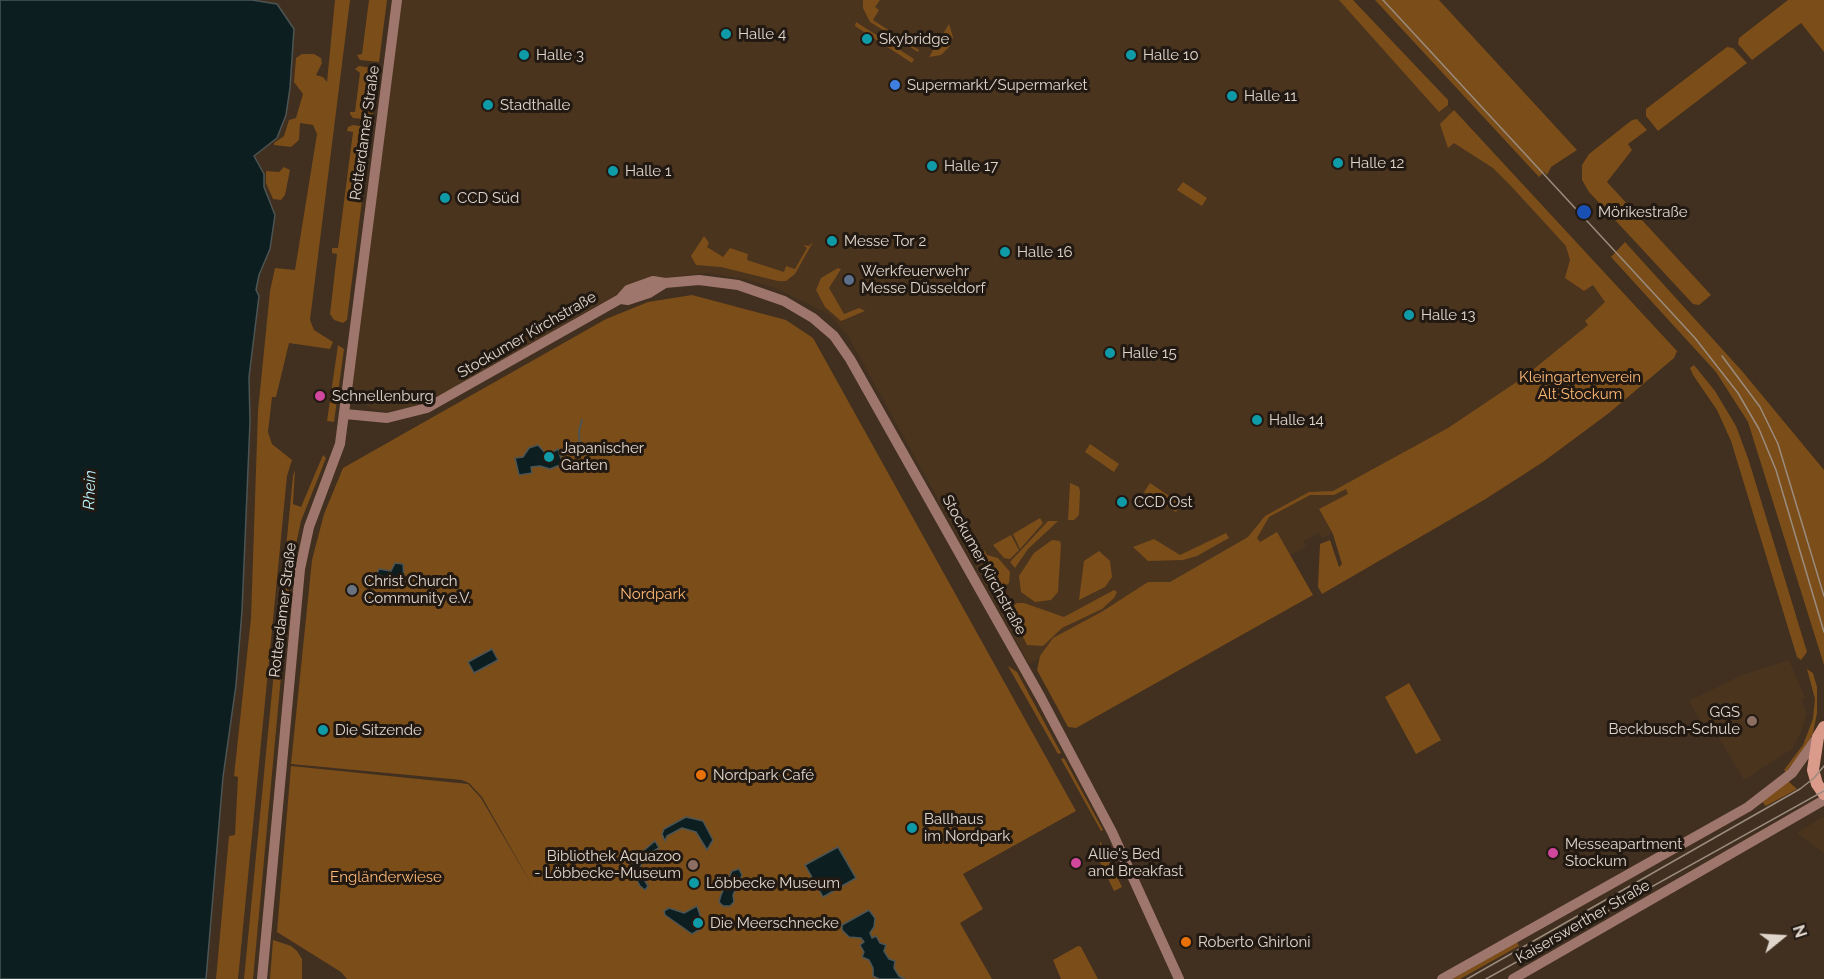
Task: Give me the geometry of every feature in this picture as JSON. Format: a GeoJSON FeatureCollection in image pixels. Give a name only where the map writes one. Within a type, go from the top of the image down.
{"type":"FeatureCollection","features":[{"type":"Feature","properties":{"kind":"main road"},"geometry":{"type":"LineString","coordinates":[[1821,732],[1813,770],[1824,794]]}},
{"type":"Feature","properties":{"kind":"street","name":"Rotterdamer Straße"},"geometry":{"type":"LineString","coordinates":[[262,979],[300,569],[309,527],[336,460],[345,414],[397,0]]}},
{"type":"Feature","properties":{"kind":"street","name":"Stockumer Kirchstraße"},"geometry":{"type":"LineString","coordinates":[[345,414],[387,418],[407,415],[427,408],[620,299],[628,290],[658,280],[665,283],[715,281],[758,290],[795,306],[813,318],[844,350],[1065,742],[1112,832],[1179,979]]}},
{"type":"Feature","properties":{"kind":"street","name":"Kaiserswerther Straße"},"geometry":{"type":"LineString","coordinates":[[1442,979],[1748,807],[1792,773],[1821,732]]}},
{"type":"Feature","properties":{"kind":"street","name":"Kaiserswerther Straße"},"geometry":{"type":"LineString","coordinates":[[1513,979],[1824,801]]}},
{"type":"Feature","properties":{"kind":"shaded area"},"geometry":{"type":"Polygon","coordinates":[[[401,0],[1350,0],[1626,297],[1525,378],[1461,422],[1345,488],[1349,494],[1319,510],[1332,533],[1322,538],[1319,533],[1303,541],[1306,547],[1290,555],[1277,533],[1260,543],[1256,537],[1029,664],[848,336],[829,314],[775,288],[750,280],[708,273],[654,279],[626,289],[431,401],[414,408],[387,411],[372,409],[356,399],[350,387],[401,0]]]}},
{"type":"Feature","properties":{"kind":"shaded area","name":"GGS Beckbusch-Schule"},"geometry":{"type":"Polygon","coordinates":[[[1789,660],[1805,698],[1801,700],[1807,713],[1801,732],[1792,749],[1744,780],[1709,721],[1702,724],[1689,701],[1742,675],[1789,660]]]}},
{"type":"Feature","properties":{"kind":"shaded area"},"geometry":{"type":"Polygon","coordinates":[[[1824,816],[1824,853],[1797,833],[1824,816]]]}},
{"type":"Feature","properties":{"kind":"green space"},"geometry":{"type":"Polygon","coordinates":[[[335,0],[350,0],[310,320],[314,330],[333,342],[330,349],[289,343],[276,397],[272,397],[268,432],[272,444],[292,460],[287,476],[238,979],[216,979],[229,836],[235,835],[238,777],[234,776],[251,618],[258,411],[270,291],[275,268],[295,270],[317,134],[313,125],[300,123],[299,140],[291,147],[274,145],[274,143],[284,136],[289,120],[296,118],[303,94],[294,82],[296,58],[302,54],[314,54],[321,58],[322,63],[316,75],[323,77],[327,82],[335,0]]]}},
{"type":"Feature","properties":{"kind":"green space"},"geometry":{"type":"Polygon","coordinates":[[[369,0],[387,0],[379,62],[360,60],[357,55],[362,54],[369,0]]]}},
{"type":"Feature","properties":{"kind":"green space"},"geometry":{"type":"Polygon","coordinates":[[[863,0],[880,0],[875,7],[879,10],[873,20],[919,50],[918,52],[870,22],[863,8],[863,0]]]}},
{"type":"Feature","properties":{"kind":"green space"},"geometry":{"type":"Polygon","coordinates":[[[1339,0],[1353,0],[1448,100],[1448,105],[1439,112],[1339,0]]]}},
{"type":"Feature","properties":{"kind":"green space"},"geometry":{"type":"Polygon","coordinates":[[[1375,0],[1439,0],[1577,150],[1551,167],[1547,175],[1544,172],[1539,177],[1375,0]]]}},
{"type":"Feature","properties":{"kind":"green space"},"geometry":{"type":"Polygon","coordinates":[[[1788,0],[1824,0],[1824,52],[1801,23],[1752,60],[1738,44],[1739,38],[1788,0]]]}},
{"type":"Feature","properties":{"kind":"green space"},"geometry":{"type":"Polygon","coordinates":[[[856,22],[914,59],[912,63],[855,26],[856,22]]]}},
{"type":"Feature","properties":{"kind":"green space"},"geometry":{"type":"Polygon","coordinates":[[[949,24],[953,37],[949,47],[941,55],[929,57],[949,24]]]}},
{"type":"Feature","properties":{"kind":"green space"},"geometry":{"type":"Polygon","coordinates":[[[1727,47],[1733,48],[1747,63],[1658,131],[1646,116],[1646,109],[1727,47]]]}},
{"type":"Feature","properties":{"kind":"green space"},"geometry":{"type":"Polygon","coordinates":[[[359,66],[378,69],[372,120],[353,118],[350,114],[350,112],[355,112],[360,73],[355,69],[359,66]]]}},
{"type":"Feature","properties":{"kind":"green space","name":"Kleingartenverein Alt Stockum"},"geometry":{"type":"Polygon","coordinates":[[[1454,110],[1677,351],[1674,358],[1609,413],[1543,462],[1484,500],[1322,594],[1318,587],[1320,544],[1330,540],[1339,567],[1342,564],[1333,534],[1319,509],[1348,494],[1346,489],[1334,495],[1310,495],[1269,517],[1257,538],[1260,542],[1277,532],[1313,595],[1076,728],[1068,727],[1037,670],[1040,656],[1053,638],[1103,611],[1148,582],[1170,582],[1248,537],[1265,516],[1309,492],[1333,491],[1448,428],[1524,377],[1588,325],[1585,321],[1605,302],[1593,285],[1584,291],[1565,278],[1570,260],[1566,246],[1493,168],[1454,143],[1448,148],[1440,124],[1454,110]]]}},
{"type":"Feature","properties":{"kind":"green space"},"geometry":{"type":"Polygon","coordinates":[[[1637,119],[1647,130],[1628,144],[1632,150],[1607,182],[1711,295],[1699,305],[1693,304],[1589,192],[1582,180],[1582,165],[1589,154],[1632,120],[1637,119]]]}},
{"type":"Feature","properties":{"kind":"green space"},"geometry":{"type":"Polygon","coordinates":[[[353,125],[371,128],[347,320],[343,323],[334,320],[330,314],[337,254],[332,253],[332,248],[338,248],[353,132],[347,131],[348,127],[353,125]]]}},
{"type":"Feature","properties":{"kind":"green space"},"geometry":{"type":"Polygon","coordinates":[[[284,167],[290,170],[285,195],[281,200],[273,199],[266,183],[266,171],[279,172],[284,167]]]}},
{"type":"Feature","properties":{"kind":"green space"},"geometry":{"type":"Polygon","coordinates":[[[1183,182],[1207,198],[1202,206],[1177,190],[1183,182]]]}},
{"type":"Feature","properties":{"kind":"green space"},"geometry":{"type":"Polygon","coordinates":[[[704,236],[709,243],[707,247],[723,257],[730,248],[748,254],[747,260],[784,272],[786,266],[795,269],[807,248],[803,245],[809,246],[813,242],[795,274],[786,281],[778,281],[721,267],[696,265],[691,256],[704,236]]]}},
{"type":"Feature","properties":{"kind":"green space"},"geometry":{"type":"Polygon","coordinates":[[[1625,242],[1742,371],[1824,470],[1824,665],[1748,422],[1716,372],[1611,257],[1625,242]]]}},
{"type":"Feature","properties":{"kind":"green space"},"geometry":{"type":"Polygon","coordinates":[[[838,268],[841,269],[829,288],[844,314],[859,308],[865,311],[841,321],[825,307],[816,290],[821,278],[838,268]]]}},
{"type":"Feature","properties":{"kind":"green space","name":"Nordpark"},"geometry":{"type":"Polygon","coordinates":[[[692,295],[786,320],[813,338],[1076,811],[963,874],[983,909],[960,923],[992,979],[347,979],[341,972],[277,932],[291,766],[468,784],[481,798],[533,887],[482,797],[469,783],[462,780],[291,764],[312,560],[324,514],[343,468],[606,319],[648,302],[692,295]]]}},
{"type":"Feature","properties":{"kind":"green space"},"geometry":{"type":"Polygon","coordinates":[[[338,345],[344,349],[334,422],[327,421],[338,345]]]}},
{"type":"Feature","properties":{"kind":"green space"},"geometry":{"type":"Polygon","coordinates":[[[1694,365],[1715,391],[1736,426],[1749,461],[1807,652],[1801,660],[1797,657],[1731,441],[1717,410],[1693,375],[1690,368],[1694,365]]]}},
{"type":"Feature","properties":{"kind":"green space"},"geometry":{"type":"Polygon","coordinates":[[[1090,444],[1119,464],[1114,472],[1085,452],[1090,444]]]}},
{"type":"Feature","properties":{"kind":"green space"},"geometry":{"type":"Polygon","coordinates":[[[323,455],[326,458],[301,521],[291,568],[253,979],[244,979],[293,476],[295,470],[293,504],[301,507],[323,455]]]}},
{"type":"Feature","properties":{"kind":"green space"},"geometry":{"type":"Polygon","coordinates":[[[1070,483],[1079,487],[1080,492],[1079,515],[1074,520],[1068,520],[1070,483]]]}},
{"type":"Feature","properties":{"kind":"green space"},"geometry":{"type":"Polygon","coordinates":[[[1150,483],[1181,504],[1176,512],[1144,492],[1150,483]]]}},
{"type":"Feature","properties":{"kind":"green space"},"geometry":{"type":"Polygon","coordinates":[[[1040,518],[1043,523],[1020,549],[1013,534],[1040,518]]]}},
{"type":"Feature","properties":{"kind":"green space"},"geometry":{"type":"Polygon","coordinates":[[[1048,521],[1058,521],[1028,549],[1015,568],[1010,562],[1048,521]]]}},
{"type":"Feature","properties":{"kind":"green space"},"geometry":{"type":"Polygon","coordinates":[[[1226,533],[1229,538],[1197,556],[1183,560],[1148,561],[1133,547],[1154,539],[1180,555],[1226,533]]]}},
{"type":"Feature","properties":{"kind":"green space"},"geometry":{"type":"Polygon","coordinates":[[[1011,535],[1019,550],[1010,559],[1004,558],[993,545],[1011,535]]]}},
{"type":"Feature","properties":{"kind":"green space"},"geometry":{"type":"Polygon","coordinates":[[[1052,540],[1060,541],[1061,545],[1058,592],[1051,600],[1035,602],[1021,592],[1019,576],[1034,553],[1052,540]]]}},
{"type":"Feature","properties":{"kind":"green space"},"geometry":{"type":"Polygon","coordinates":[[[984,550],[987,555],[998,558],[1010,572],[1009,583],[999,590],[978,554],[984,550]]]}},
{"type":"Feature","properties":{"kind":"green space"},"geometry":{"type":"Polygon","coordinates":[[[1099,551],[1110,561],[1112,577],[1105,587],[1079,600],[1084,561],[1099,551]]]}},
{"type":"Feature","properties":{"kind":"green space"},"geometry":{"type":"Polygon","coordinates":[[[1114,590],[1117,592],[1114,598],[1102,609],[1062,628],[1043,646],[1027,645],[1009,609],[1017,603],[1024,603],[1064,617],[1114,590]]]}},
{"type":"Feature","properties":{"kind":"green space"},"geometry":{"type":"Polygon","coordinates":[[[1008,666],[1017,672],[1061,753],[1058,754],[1008,666]]]}},
{"type":"Feature","properties":{"kind":"green space"},"geometry":{"type":"Polygon","coordinates":[[[1807,669],[1813,673],[1817,687],[1817,713],[1813,733],[1806,747],[1786,772],[1784,770],[1803,745],[1813,719],[1815,699],[1807,669]]]}},
{"type":"Feature","properties":{"kind":"green space"},"geometry":{"type":"Polygon","coordinates":[[[1409,683],[1441,740],[1416,754],[1385,697],[1409,683]]]}},
{"type":"Feature","properties":{"kind":"green space"},"geometry":{"type":"Polygon","coordinates":[[[1064,758],[1103,830],[1101,831],[1061,759],[1064,758]]]}},
{"type":"Feature","properties":{"kind":"green space"},"geometry":{"type":"Polygon","coordinates":[[[1788,781],[1797,789],[1766,806],[1762,802],[1788,781]]]}},
{"type":"Feature","properties":{"kind":"green space"},"geometry":{"type":"Polygon","coordinates":[[[1100,841],[1122,887],[1114,891],[1100,862],[1100,841]]]}},
{"type":"Feature","properties":{"kind":"green space"},"geometry":{"type":"Polygon","coordinates":[[[273,940],[291,946],[297,951],[302,959],[302,979],[270,979],[273,940]]]}},
{"type":"Feature","properties":{"kind":"green space"},"geometry":{"type":"Polygon","coordinates":[[[1517,942],[1519,946],[1460,979],[1452,979],[1517,942]]]}},
{"type":"Feature","properties":{"kind":"green space"},"geometry":{"type":"Polygon","coordinates":[[[1078,946],[1081,947],[1098,979],[1061,979],[1053,960],[1078,946]]]}},
{"type":"Feature","properties":{"kind":"water","name":"Rhein"},"geometry":{"type":"Polygon","coordinates":[[[0,0],[252,0],[277,4],[294,29],[286,115],[277,138],[254,156],[264,174],[264,187],[275,215],[270,249],[259,275],[256,290],[259,296],[249,377],[250,422],[242,611],[236,685],[223,777],[206,979],[0,979],[0,0]]]}},
{"type":"Feature","properties":{"kind":"water"},"geometry":{"type":"Polygon","coordinates":[[[538,445],[547,455],[558,449],[562,462],[550,469],[540,466],[531,467],[532,473],[519,475],[515,458],[523,457],[529,448],[538,445]]]}},
{"type":"Feature","properties":{"kind":"water"},"geometry":{"type":"Polygon","coordinates":[[[395,563],[403,564],[404,578],[398,583],[377,574],[379,569],[391,571],[395,563]]]}},
{"type":"Feature","properties":{"kind":"water"},"geometry":{"type":"Polygon","coordinates":[[[492,649],[498,660],[474,673],[468,662],[492,649]]]}},
{"type":"Feature","properties":{"kind":"water"},"geometry":{"type":"Polygon","coordinates":[[[686,817],[703,821],[713,840],[707,850],[696,832],[682,828],[667,836],[665,841],[662,834],[664,829],[686,817]]]}},
{"type":"Feature","properties":{"kind":"water"},"geometry":{"type":"Polygon","coordinates":[[[655,841],[659,848],[644,856],[639,871],[648,886],[645,890],[640,886],[631,869],[636,857],[655,841]]]}},
{"type":"Feature","properties":{"kind":"water"},"geometry":{"type":"Polygon","coordinates":[[[838,847],[856,878],[823,897],[805,865],[838,847]]]}},
{"type":"Feature","properties":{"kind":"water"},"geometry":{"type":"Polygon","coordinates":[[[739,869],[742,875],[733,895],[734,902],[730,906],[723,906],[719,902],[721,895],[732,871],[739,869]]]}},
{"type":"Feature","properties":{"kind":"water"},"geometry":{"type":"Polygon","coordinates":[[[697,906],[703,924],[702,928],[692,934],[665,915],[664,911],[669,908],[684,913],[697,906]]]}},
{"type":"Feature","properties":{"kind":"water"},"geometry":{"type":"Polygon","coordinates":[[[869,910],[875,918],[874,927],[870,933],[872,938],[876,936],[880,943],[886,945],[884,951],[889,959],[895,961],[894,968],[899,976],[905,979],[879,979],[873,976],[873,968],[869,960],[862,957],[864,952],[860,945],[864,942],[861,938],[849,937],[842,930],[842,925],[869,910]]]}},
{"type":"Feature","properties":{"kind":"waterway"},"geometry":{"type":"LineString","coordinates":[[575,451],[580,448],[579,431],[582,420]]}},
{"type":"Feature","properties":{"kind":"waterway"},"geometry":{"type":"LineString","coordinates":[[559,453],[567,451]]}},
{"type":"Feature","properties":{"kind":"tram line"},"geometry":{"type":"LineString","coordinates":[[1383,0],[1695,338],[1738,393],[1759,429],[1776,470],[1824,632]]}},
{"type":"Feature","properties":{"kind":"tram line"},"geometry":{"type":"LineString","coordinates":[[1722,356],[1760,407],[1778,444],[1824,596]]}},
{"type":"Feature","properties":{"kind":"tram line"},"geometry":{"type":"LineString","coordinates":[[1467,979],[1800,789],[1824,766]]}},
{"type":"Feature","properties":{"kind":"tram line"},"geometry":{"type":"LineString","coordinates":[[1486,979],[1824,791]]}},
{"type":"Feature","properties":{"kind":"place","name":"Halle 4"},"geometry":{"type":"Point","coordinates":[726,34]}},
{"type":"Feature","properties":{"kind":"place","name":"Skybridge"},"geometry":{"type":"Point","coordinates":[867,39]}},
{"type":"Feature","properties":{"kind":"place","name":"Halle 3"},"geometry":{"type":"Point","coordinates":[524,55]}},
{"type":"Feature","properties":{"kind":"place","name":"Halle 10"},"geometry":{"type":"Point","coordinates":[1131,55]}},
{"type":"Feature","properties":{"kind":"place","name":"Supermarkt/Supermarket"},"geometry":{"type":"Point","coordinates":[895,85]}},
{"type":"Feature","properties":{"kind":"place","name":"Halle 11"},"geometry":{"type":"Point","coordinates":[1232,96]}},
{"type":"Feature","properties":{"kind":"place","name":"Stadthalle"},"geometry":{"type":"Point","coordinates":[488,105]}},
{"type":"Feature","properties":{"kind":"place","name":"Halle 12"},"geometry":{"type":"Point","coordinates":[1338,163]}},
{"type":"Feature","properties":{"kind":"place","name":"Halle 17"},"geometry":{"type":"Point","coordinates":[932,166]}},
{"type":"Feature","properties":{"kind":"place","name":"Halle 1"},"geometry":{"type":"Point","coordinates":[613,171]}},
{"type":"Feature","properties":{"kind":"place","name":"CCD Süd"},"geometry":{"type":"Point","coordinates":[445,198]}},
{"type":"Feature","properties":{"kind":"place","name":"Mörikestraße"},"geometry":{"type":"Point","coordinates":[1584,212]}},
{"type":"Feature","properties":{"kind":"place","name":"Messe Tor 2"},"geometry":{"type":"Point","coordinates":[832,241]}},
{"type":"Feature","properties":{"kind":"place","name":"Halle 16"},"geometry":{"type":"Point","coordinates":[1005,252]}},
{"type":"Feature","properties":{"kind":"place","name":"Werkfeuerwehr Messe Düsseldorf"},"geometry":{"type":"Point","coordinates":[849,280]}},
{"type":"Feature","properties":{"kind":"place","name":"Halle 13"},"geometry":{"type":"Point","coordinates":[1409,315]}},
{"type":"Feature","properties":{"kind":"place","name":"Halle 15"},"geometry":{"type":"Point","coordinates":[1110,353]}},
{"type":"Feature","properties":{"kind":"place","name":"Schnellenburg"},"geometry":{"type":"Point","coordinates":[320,396]}},
{"type":"Feature","properties":{"kind":"place","name":"Halle 14"},"geometry":{"type":"Point","coordinates":[1257,420]}},
{"type":"Feature","properties":{"kind":"place","name":"Japanischer Garten"},"geometry":{"type":"Point","coordinates":[549,457]}},
{"type":"Feature","properties":{"kind":"place","name":"CCD Ost"},"geometry":{"type":"Point","coordinates":[1122,502]}},
{"type":"Feature","properties":{"kind":"place","name":"Christ Church Community e.V."},"geometry":{"type":"Point","coordinates":[352,590]}},
{"type":"Feature","properties":{"kind":"place","name":"GGS Beckbusch-Schule"},"geometry":{"type":"Point","coordinates":[1752,721]}},
{"type":"Feature","properties":{"kind":"place","name":"Die Sitzende"},"geometry":{"type":"Point","coordinates":[323,730]}},
{"type":"Feature","properties":{"kind":"place","name":"Nordpark Café"},"geometry":{"type":"Point","coordinates":[701,775]}},
{"type":"Feature","properties":{"kind":"place","name":"Ballhaus im Nordpark"},"geometry":{"type":"Point","coordinates":[912,828]}},
{"type":"Feature","properties":{"kind":"place","name":"Messeapartment Stockum"},"geometry":{"type":"Point","coordinates":[1553,853]}},
{"type":"Feature","properties":{"kind":"place","name":"Allie's Bed and Breakfast"},"geometry":{"type":"Point","coordinates":[1076,863]}},
{"type":"Feature","properties":{"kind":"place","name":"Bibliothek Aquazoo - Löbbecke-Museum"},"geometry":{"type":"Point","coordinates":[693,865]}},
{"type":"Feature","properties":{"kind":"place","name":"Löbbecke Museum"},"geometry":{"type":"Point","coordinates":[694,883]}},
{"type":"Feature","properties":{"kind":"place","name":"Die Meerschnecke"},"geometry":{"type":"Point","coordinates":[698,923]}},
{"type":"Feature","properties":{"kind":"place","name":"Roberto Ghirloni"},"geometry":{"type":"Point","coordinates":[1186,942]}},
{"type":"Feature","properties":{"kind":"park label","name":"Engländerwiese"},"geometry":{"type":"Point","coordinates":[386,877]}}]}
